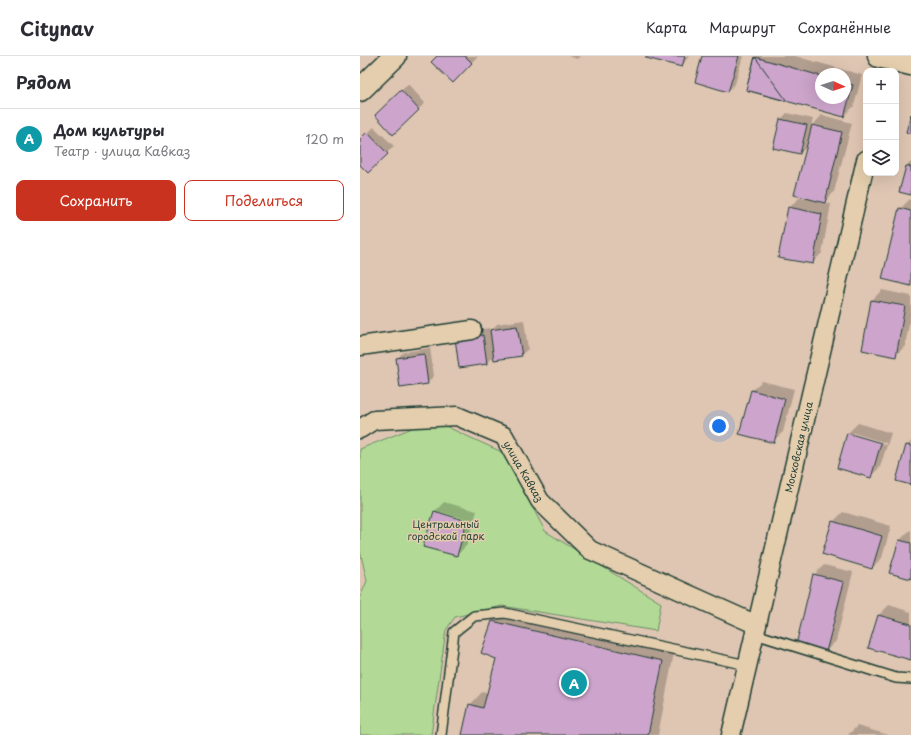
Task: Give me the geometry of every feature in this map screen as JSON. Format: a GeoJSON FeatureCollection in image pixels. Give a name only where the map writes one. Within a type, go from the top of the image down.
{"type":"FeatureCollection","features":[{"type":"Feature","properties":{"kind":"street"},"geometry":{"type":"LineString","coordinates":[[360,90],[395,56]]}},
{"type":"Feature","properties":{"kind":"street"},"geometry":{"type":"LineString","coordinates":[[886,60],[911,64]]}},
{"type":"Feature","properties":{"kind":"street","name":"Московская улица"},"geometry":{"type":"LineString","coordinates":[[731,735],[863,173]]}},
{"type":"Feature","properties":{"kind":"street"},"geometry":{"type":"LineString","coordinates":[[360,346],[472,330]]}},
{"type":"Feature","properties":{"kind":"street","name":"улица Кавказ"},"geometry":{"type":"LineString","coordinates":[[360,429],[374,420],[457,416],[504,436],[540,501],[590,550],[756,630]]}},
{"type":"Feature","properties":{"kind":"lane"},"geometry":{"type":"LineString","coordinates":[[441,735],[454,632],[474,616],[505,613],[511,614],[747,664]]}},
{"type":"Feature","properties":{"kind":"lane"},"geometry":{"type":"LineString","coordinates":[[756,630],[896,678],[911,679]]}},
{"type":"Feature","properties":{"kind":"green space","name":"Центральный городской парк"},"geometry":{"type":"Polygon","coordinates":[[[432,420],[504,453],[545,531],[661,603],[656,631],[502,606],[455,617],[446,630],[431,735],[360,735],[360,597],[367,581],[360,551],[360,449],[432,420]]]}},
{"type":"Feature","properties":{"kind":"building"},"geometry":{"type":"Polygon","coordinates":[[[437,56],[465,56],[472,63],[453,83],[431,62],[437,56]]]}},
{"type":"Feature","properties":{"kind":"building"},"geometry":{"type":"Polygon","coordinates":[[[646,56],[685,56],[682,67],[646,58],[646,56]]]}},
{"type":"Feature","properties":{"kind":"building"},"geometry":{"type":"Polygon","coordinates":[[[702,56],[739,56],[728,92],[695,82],[702,56]]]}},
{"type":"Feature","properties":{"kind":"building"},"geometry":{"type":"Polygon","coordinates":[[[755,57],[815,74],[815,104],[848,104],[844,117],[746,90],[755,57]]]}},
{"type":"Feature","properties":{"kind":"building"},"geometry":{"type":"Polygon","coordinates":[[[755,57],[787,101],[746,90],[755,57]]]}},
{"type":"Feature","properties":{"kind":"building"},"geometry":{"type":"Polygon","coordinates":[[[401,90],[419,110],[393,135],[375,115],[401,90]]]}},
{"type":"Feature","properties":{"kind":"building"},"geometry":{"type":"Polygon","coordinates":[[[911,114],[911,134],[906,132],[911,114]]]}},
{"type":"Feature","properties":{"kind":"building"},"geometry":{"type":"Polygon","coordinates":[[[780,119],[807,125],[800,154],[773,148],[780,119]]]}},
{"type":"Feature","properties":{"kind":"building"},"geometry":{"type":"Polygon","coordinates":[[[812,125],[842,132],[825,203],[794,195],[812,125]]]}},
{"type":"Feature","properties":{"kind":"building"},"geometry":{"type":"Polygon","coordinates":[[[367,132],[388,154],[368,173],[360,165],[360,139],[367,132]]]}},
{"type":"Feature","properties":{"kind":"building"},"geometry":{"type":"Polygon","coordinates":[[[906,166],[911,167],[911,195],[899,192],[906,166]]]}},
{"type":"Feature","properties":{"kind":"building"},"geometry":{"type":"Polygon","coordinates":[[[788,207],[822,214],[813,264],[778,258],[788,207]]]}},
{"type":"Feature","properties":{"kind":"building"},"geometry":{"type":"Polygon","coordinates":[[[899,208],[911,211],[911,286],[882,279],[899,208]]]}},
{"type":"Feature","properties":{"kind":"building"},"geometry":{"type":"Polygon","coordinates":[[[871,300],[905,306],[896,357],[862,350],[871,300]]]}},
{"type":"Feature","properties":{"kind":"building"},"geometry":{"type":"Polygon","coordinates":[[[517,326],[522,356],[494,360],[490,330],[517,326]]]}},
{"type":"Feature","properties":{"kind":"building"},"geometry":{"type":"Polygon","coordinates":[[[483,335],[487,364],[459,368],[455,338],[483,335]]]}},
{"type":"Feature","properties":{"kind":"building"},"geometry":{"type":"Polygon","coordinates":[[[424,354],[428,384],[400,388],[396,358],[424,354]]]}},
{"type":"Feature","properties":{"kind":"building"},"geometry":{"type":"Polygon","coordinates":[[[751,390],[785,399],[774,443],[739,434],[751,390]]]}},
{"type":"Feature","properties":{"kind":"building"},"geometry":{"type":"Polygon","coordinates":[[[847,433],[881,443],[871,478],[837,468],[847,433]]]}},
{"type":"Feature","properties":{"kind":"building"},"geometry":{"type":"Polygon","coordinates":[[[906,445],[911,446],[911,485],[896,481],[906,445]]]}},
{"type":"Feature","properties":{"kind":"building"},"geometry":{"type":"Polygon","coordinates":[[[434,511],[467,521],[457,556],[423,547],[434,511]]]}},
{"type":"Feature","properties":{"kind":"building"},"geometry":{"type":"Polygon","coordinates":[[[832,521],[882,536],[872,569],[822,554],[832,521]]]}},
{"type":"Feature","properties":{"kind":"building"},"geometry":{"type":"Polygon","coordinates":[[[899,540],[911,543],[911,579],[889,573],[899,540]]]}},
{"type":"Feature","properties":{"kind":"building"},"geometry":{"type":"Polygon","coordinates":[[[813,574],[844,582],[826,652],[796,645],[813,574]]]}},
{"type":"Feature","properties":{"kind":"building"},"geometry":{"type":"Polygon","coordinates":[[[878,615],[911,624],[911,660],[868,648],[878,615]]]}},
{"type":"Feature","properties":{"kind":"building"},"geometry":{"type":"Polygon","coordinates":[[[492,621],[663,661],[648,735],[462,735],[469,704],[483,708],[496,659],[481,653],[492,621]]]}},
{"type":"Feature","properties":{"kind":"place","name":"Дом культуры"},"geometry":{"type":"Point","coordinates":[574,683]}}]}
